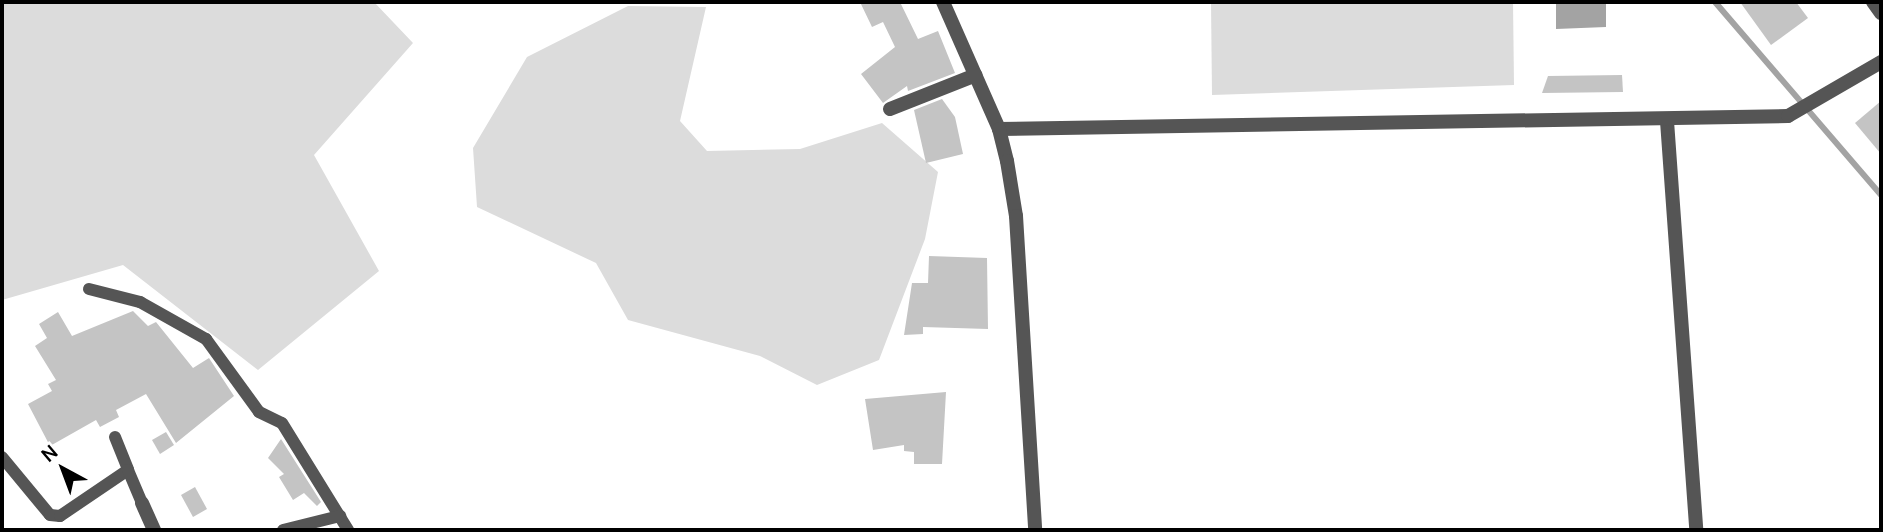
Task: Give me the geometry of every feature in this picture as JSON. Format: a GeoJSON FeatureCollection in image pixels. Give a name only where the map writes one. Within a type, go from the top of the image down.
{"type":"FeatureCollection","features":[{"type":"Feature","properties":{"kind":"street"},"geometry":{"type":"LineString","coordinates":[[943,2],[999,129],[1016,216],[1035,530]]}},
{"type":"Feature","properties":{"kind":"street"},"geometry":{"type":"LineString","coordinates":[[1873,2],[1881,13]]}},
{"type":"Feature","properties":{"kind":"street"},"geometry":{"type":"LineString","coordinates":[[999,129],[1667,121],[1793,114],[1881,62]]}},
{"type":"Feature","properties":{"kind":"street"},"geometry":{"type":"LineString","coordinates":[[890,109],[976,75]]}},
{"type":"Feature","properties":{"kind":"street"},"geometry":{"type":"LineString","coordinates":[[1667,121],[1696,530]]}},
{"type":"Feature","properties":{"kind":"street"},"geometry":{"type":"LineString","coordinates":[[142,502],[154,530]]}},
{"type":"Feature","properties":{"kind":"lane"},"geometry":{"type":"LineString","coordinates":[[89,289],[140,302],[206,339],[259,412],[282,423],[348,530]]}},
{"type":"Feature","properties":{"kind":"lane"},"geometry":{"type":"LineString","coordinates":[[115,437],[142,502]]}},
{"type":"Feature","properties":{"kind":"lane"},"geometry":{"type":"LineString","coordinates":[[2,457],[50,515],[60,516],[128,470]]}},
{"type":"Feature","properties":{"kind":"lane"},"geometry":{"type":"LineString","coordinates":[[283,530],[340,516]]}},
{"type":"Feature","properties":{"kind":"shaded area"},"geometry":{"type":"Polygon","coordinates":[[[2,2],[374,2],[413,43],[314,155],[379,271],[258,370],[123,265],[2,300],[2,2]]]}},
{"type":"Feature","properties":{"kind":"shaded area"},"geometry":{"type":"Polygon","coordinates":[[[1211,2],[1513,2],[1514,85],[1212,95],[1211,2]]]}},
{"type":"Feature","properties":{"kind":"shaded area"},"geometry":{"type":"Polygon","coordinates":[[[1556,2],[1606,2],[1606,27],[1556,29],[1556,2]]]}},
{"type":"Feature","properties":{"kind":"shaded area"},"geometry":{"type":"Polygon","coordinates":[[[628,6],[706,7],[680,121],[707,151],[800,149],[882,123],[938,172],[925,239],[879,360],[817,385],[760,356],[628,320],[596,263],[477,207],[473,148],[527,57],[628,6]]]}},
{"type":"Feature","properties":{"kind":"building"},"geometry":{"type":"Polygon","coordinates":[[[860,2],[900,2],[918,39],[938,31],[955,73],[908,91],[907,86],[883,103],[861,74],[895,47],[883,22],[872,27],[860,2]]]}},
{"type":"Feature","properties":{"kind":"building"},"geometry":{"type":"Polygon","coordinates":[[[1740,2],[1796,2],[1808,18],[1771,45],[1740,2]]]}},
{"type":"Feature","properties":{"kind":"building"},"geometry":{"type":"Polygon","coordinates":[[[1622,75],[1623,92],[1542,93],[1548,76],[1622,75]]]}},
{"type":"Feature","properties":{"kind":"building"},"geometry":{"type":"Polygon","coordinates":[[[942,99],[955,117],[963,154],[926,163],[914,110],[942,99]]]}},
{"type":"Feature","properties":{"kind":"building"},"geometry":{"type":"Polygon","coordinates":[[[1881,101],[1881,154],[1855,123],[1881,101]]]}},
{"type":"Feature","properties":{"kind":"building"},"geometry":{"type":"Polygon","coordinates":[[[929,256],[987,258],[988,329],[923,327],[923,334],[904,335],[912,283],[928,283],[929,256]]]}},
{"type":"Feature","properties":{"kind":"building"},"geometry":{"type":"Polygon","coordinates":[[[133,311],[148,326],[156,322],[193,368],[209,358],[234,396],[176,443],[146,394],[116,410],[119,417],[100,427],[96,420],[50,446],[28,404],[52,391],[48,384],[56,380],[35,346],[47,338],[39,324],[58,312],[72,336],[133,311]]]}},
{"type":"Feature","properties":{"kind":"building"},"geometry":{"type":"Polygon","coordinates":[[[946,392],[942,464],[914,464],[914,452],[904,451],[904,445],[873,450],[865,399],[946,392]]]}},
{"type":"Feature","properties":{"kind":"building"},"geometry":{"type":"Polygon","coordinates":[[[166,432],[174,445],[160,454],[152,440],[166,432]]]}},
{"type":"Feature","properties":{"kind":"building"},"geometry":{"type":"Polygon","coordinates":[[[281,439],[321,502],[317,506],[304,493],[293,500],[279,477],[284,474],[268,458],[281,439]]]}},
{"type":"Feature","properties":{"kind":"building"},"geometry":{"type":"Polygon","coordinates":[[[195,487],[207,509],[193,517],[181,495],[195,487]]]}},
{"type":"Feature","properties":{"kind":"waterway"},"geometry":{"type":"LineString","coordinates":[[1715,2],[1881,195]]}}]}
